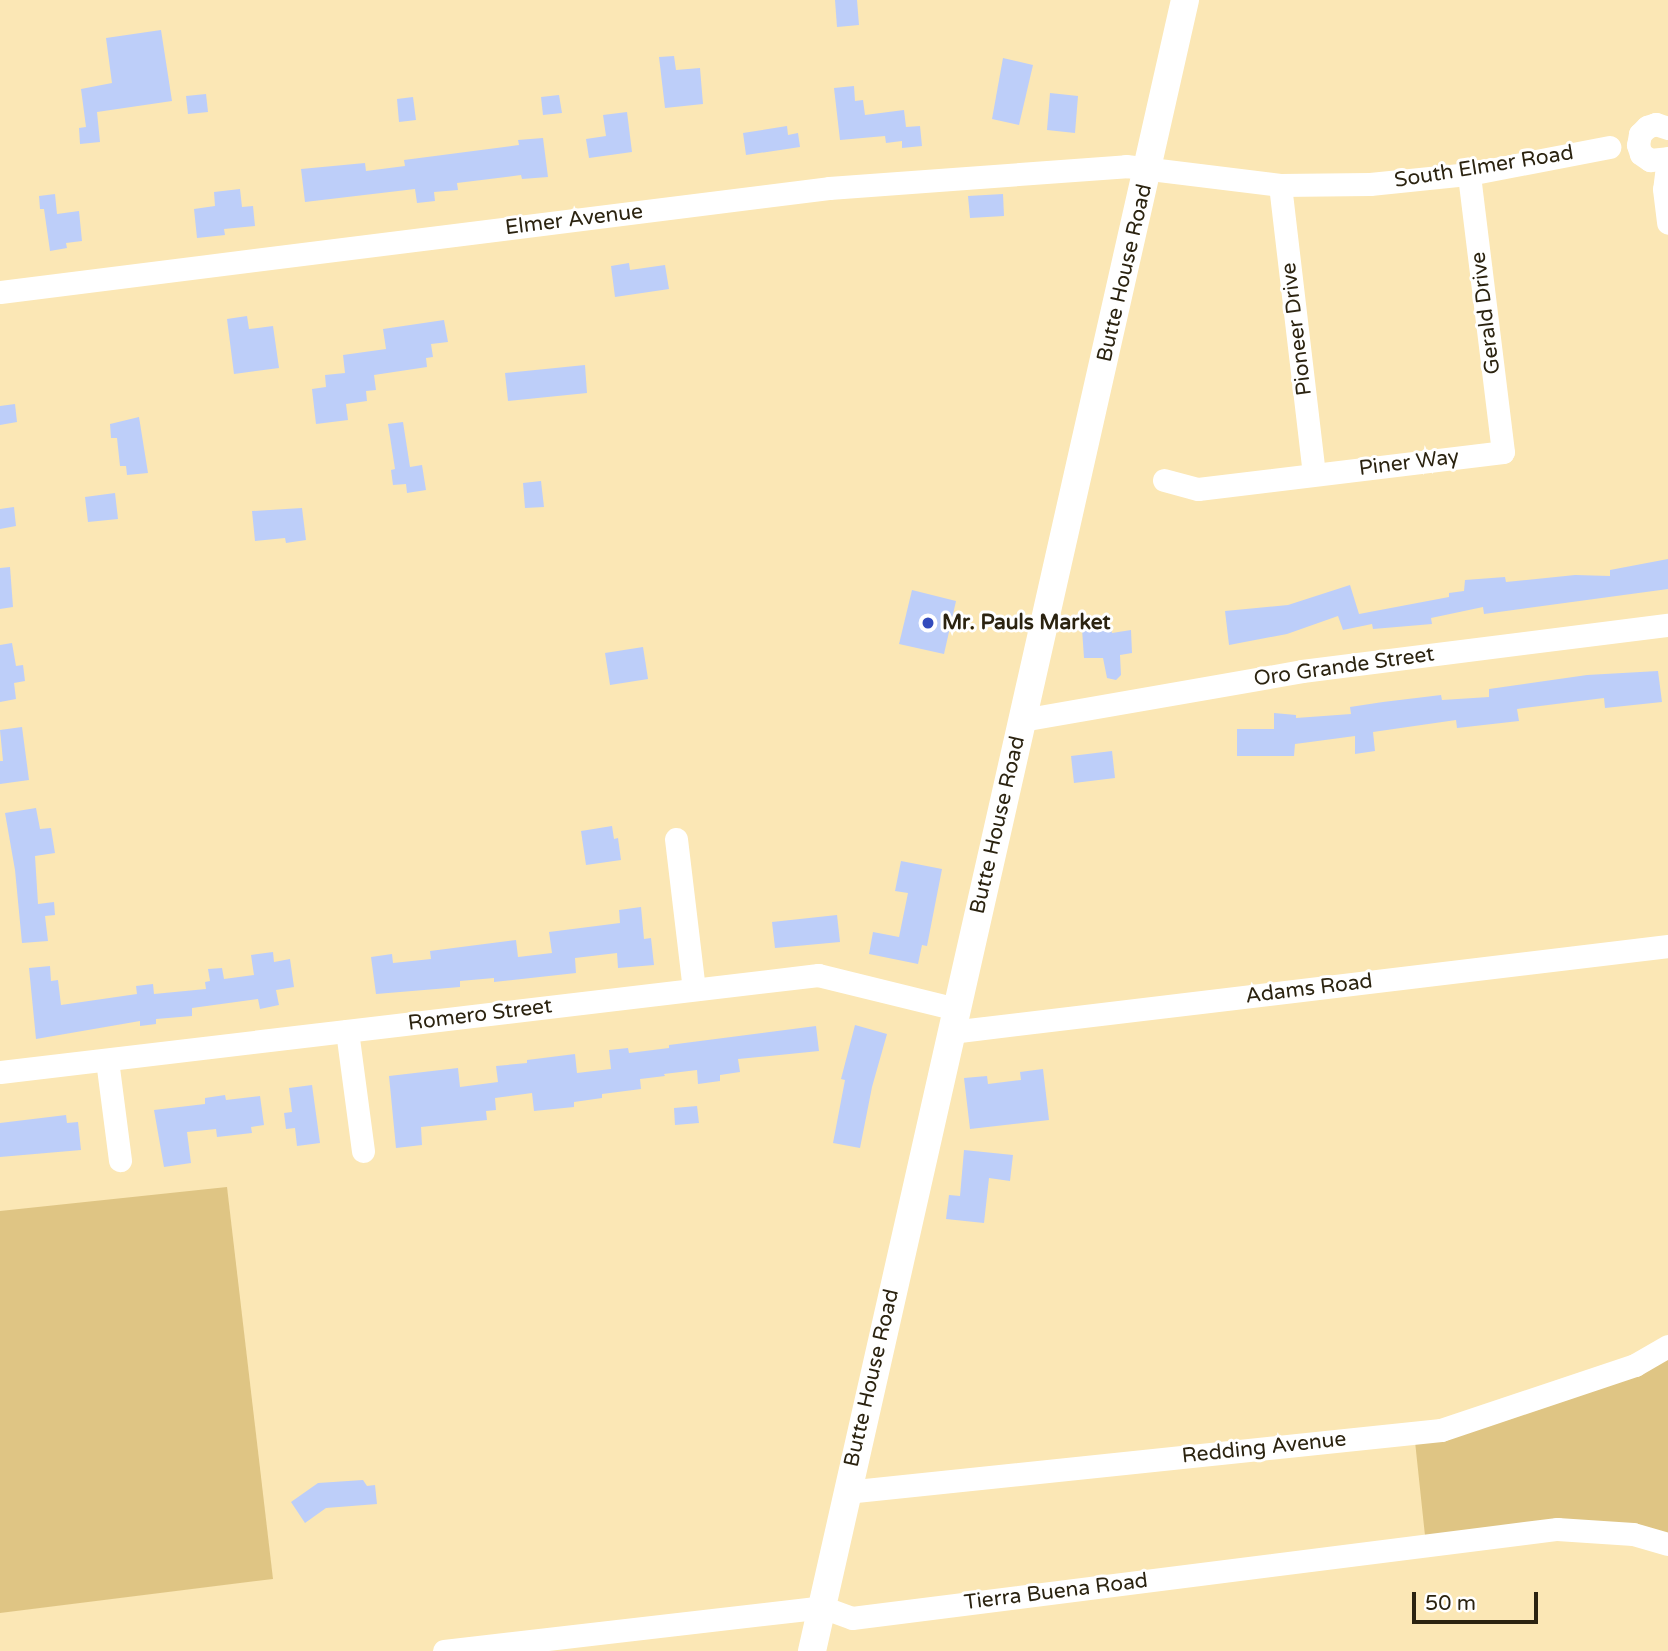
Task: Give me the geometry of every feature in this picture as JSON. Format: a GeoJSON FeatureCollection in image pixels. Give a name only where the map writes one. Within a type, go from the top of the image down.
{"type":"FeatureCollection","features":[{"type":"Feature","properties":{"kind":"main road","name":"Butte House Road"},"geometry":{"type":"LineString","coordinates":[[812,1651],[953,1020],[1149,170],[1185,0]]}},
{"type":"Feature","properties":{"kind":"street","name":"South Elmer Road"},"geometry":{"type":"LineString","coordinates":[[1149,170],[1280,185],[1370,184],[1469,174],[1609,147],[1649,152],[1643,130],[1651,125],[1668,128]]}},
{"type":"Feature","properties":{"kind":"street"},"geometry":{"type":"LineString","coordinates":[[1649,152],[1664,188],[1668,223]]}},
{"type":"Feature","properties":{"kind":"street","name":"Elmer Avenue"},"geometry":{"type":"LineString","coordinates":[[0,292],[829,188],[1126,166],[1149,170]]}},
{"type":"Feature","properties":{"kind":"street","name":"Gerald Drive"},"geometry":{"type":"LineString","coordinates":[[1469,174],[1503,452]]}},
{"type":"Feature","properties":{"kind":"street","name":"Pioneer Drive"},"geometry":{"type":"LineString","coordinates":[[1280,185],[1314,474]]}},
{"type":"Feature","properties":{"kind":"street","name":"Piner Way"},"geometry":{"type":"LineString","coordinates":[[1164,480],[1198,489],[1503,452]]}},
{"type":"Feature","properties":{"kind":"street","name":"Oro Grande Street"},"geometry":{"type":"LineString","coordinates":[[1022,720],[1301,671],[1668,625]]}},
{"type":"Feature","properties":{"kind":"street"},"geometry":{"type":"LineString","coordinates":[[676,839],[694,989]]}},
{"type":"Feature","properties":{"kind":"street","name":"Adams Road"},"geometry":{"type":"LineString","coordinates":[[953,1020],[1668,946]]}},
{"type":"Feature","properties":{"kind":"street","name":"Romero Street"},"geometry":{"type":"LineString","coordinates":[[1,1065],[107,1059],[818,975],[953,1020]]}},
{"type":"Feature","properties":{"kind":"street"},"geometry":{"type":"LineString","coordinates":[[347,1031],[363,1151]]}},
{"type":"Feature","properties":{"kind":"street"},"geometry":{"type":"LineString","coordinates":[[107,1059],[120,1160]]}},
{"type":"Feature","properties":{"kind":"street","name":"Redding Avenue"},"geometry":{"type":"LineString","coordinates":[[846,1492],[1441,1430],[1635,1365],[1668,1346]]}},
{"type":"Feature","properties":{"kind":"street","name":"Tierra Buena Road"},"geometry":{"type":"LineString","coordinates":[[444,1651],[822,1607],[852,1618],[1557,1529],[1633,1534],[1668,1544]]}},
{"type":"Feature","properties":{"kind":"shaded area"},"geometry":{"type":"Polygon","coordinates":[[[227,1187],[273,1579],[0,1613],[0,1211],[227,1187]]]}},
{"type":"Feature","properties":{"kind":"shaded area"},"geometry":{"type":"Polygon","coordinates":[[[1668,1346],[1668,1547],[1633,1534],[1426,1545],[1414,1432],[1668,1346]]]}},
{"type":"Feature","properties":{"kind":"building"},"geometry":{"type":"Polygon","coordinates":[[[835,0],[857,0],[859,25],[837,27],[835,0]]]}},
{"type":"Feature","properties":{"kind":"building"},"geometry":{"type":"Polygon","coordinates":[[[161,30],[172,101],[97,112],[100,142],[80,144],[79,128],[86,127],[81,89],[112,83],[106,38],[161,30]]]}},
{"type":"Feature","properties":{"kind":"building"},"geometry":{"type":"Polygon","coordinates":[[[674,56],[676,70],[700,68],[703,104],[665,108],[659,57],[674,56]]]}},
{"type":"Feature","properties":{"kind":"building"},"geometry":{"type":"Polygon","coordinates":[[[1003,58],[1033,65],[1019,125],[992,119],[1003,58]]]}},
{"type":"Feature","properties":{"kind":"building"},"geometry":{"type":"Polygon","coordinates":[[[854,86],[855,101],[863,100],[865,115],[904,110],[906,127],[920,126],[922,146],[902,148],[902,141],[886,143],[885,136],[840,140],[834,88],[854,86]]]}},
{"type":"Feature","properties":{"kind":"building"},"geometry":{"type":"Polygon","coordinates":[[[1050,93],[1078,96],[1075,133],[1047,130],[1050,93]]]}},
{"type":"Feature","properties":{"kind":"building"},"geometry":{"type":"Polygon","coordinates":[[[206,94],[208,112],[188,114],[186,96],[206,94]]]}},
{"type":"Feature","properties":{"kind":"building"},"geometry":{"type":"Polygon","coordinates":[[[559,95],[562,113],[543,115],[541,97],[559,95]]]}},
{"type":"Feature","properties":{"kind":"building"},"geometry":{"type":"Polygon","coordinates":[[[413,97],[416,120],[399,122],[397,99],[413,97]]]}},
{"type":"Feature","properties":{"kind":"building"},"geometry":{"type":"Polygon","coordinates":[[[627,112],[632,152],[589,158],[586,139],[606,136],[603,115],[627,112]]]}},
{"type":"Feature","properties":{"kind":"building"},"geometry":{"type":"Polygon","coordinates":[[[787,126],[788,135],[798,133],[800,147],[746,155],[743,133],[787,126]]]}},
{"type":"Feature","properties":{"kind":"building"},"geometry":{"type":"Polygon","coordinates":[[[543,138],[548,177],[522,179],[521,175],[457,183],[458,190],[434,192],[435,201],[417,203],[415,189],[305,202],[301,169],[365,163],[366,171],[405,166],[404,160],[519,145],[518,140],[543,138]]]}},
{"type":"Feature","properties":{"kind":"building"},"geometry":{"type":"Polygon","coordinates":[[[240,189],[242,207],[253,206],[255,226],[224,229],[225,235],[197,238],[194,209],[215,206],[214,192],[240,189]]]}},
{"type":"Feature","properties":{"kind":"building"},"geometry":{"type":"Polygon","coordinates":[[[55,194],[57,214],[79,211],[82,241],[66,243],[67,248],[50,251],[44,209],[40,209],[39,196],[55,194]]]}},
{"type":"Feature","properties":{"kind":"building"},"geometry":{"type":"Polygon","coordinates":[[[1003,194],[1004,216],[970,218],[968,196],[1003,194]]]}},
{"type":"Feature","properties":{"kind":"building"},"geometry":{"type":"Polygon","coordinates":[[[629,263],[630,270],[665,265],[669,289],[615,297],[611,266],[629,263]]]}},
{"type":"Feature","properties":{"kind":"building"},"geometry":{"type":"Polygon","coordinates":[[[247,316],[249,329],[273,326],[279,368],[234,374],[227,319],[247,316]]]}},
{"type":"Feature","properties":{"kind":"building"},"geometry":{"type":"Polygon","coordinates":[[[444,320],[448,342],[431,344],[433,357],[426,358],[427,367],[374,375],[376,390],[366,391],[367,401],[346,404],[348,420],[316,424],[312,389],[326,387],[325,375],[345,373],[343,355],[386,349],[383,329],[444,320]]]}},
{"type":"Feature","properties":{"kind":"building"},"geometry":{"type":"Polygon","coordinates":[[[585,365],[587,393],[508,401],[505,373],[585,365]]]}},
{"type":"Feature","properties":{"kind":"building"},"geometry":{"type":"Polygon","coordinates":[[[15,404],[17,422],[0,425],[0,406],[15,404]]]}},
{"type":"Feature","properties":{"kind":"building"},"geometry":{"type":"Polygon","coordinates":[[[139,417],[148,473],[127,475],[126,466],[120,466],[117,438],[111,438],[110,424],[139,417]]]}},
{"type":"Feature","properties":{"kind":"building"},"geometry":{"type":"Polygon","coordinates":[[[403,422],[410,467],[422,465],[426,490],[407,493],[406,484],[393,485],[391,470],[395,469],[388,424],[403,422]]]}},
{"type":"Feature","properties":{"kind":"building"},"geometry":{"type":"Polygon","coordinates":[[[541,481],[544,507],[525,508],[523,483],[541,481]]]}},
{"type":"Feature","properties":{"kind":"building"},"geometry":{"type":"Polygon","coordinates":[[[115,493],[118,519],[88,522],[85,497],[115,493]]]}},
{"type":"Feature","properties":{"kind":"building"},"geometry":{"type":"Polygon","coordinates":[[[14,507],[16,526],[0,529],[0,509],[14,507]]]}},
{"type":"Feature","properties":{"kind":"building"},"geometry":{"type":"Polygon","coordinates":[[[302,508],[306,540],[286,543],[285,538],[255,541],[252,511],[302,508]]]}},
{"type":"Feature","properties":{"kind":"building"},"geometry":{"type":"Polygon","coordinates":[[[1668,559],[1668,589],[1484,614],[1483,607],[1431,618],[1432,624],[1373,629],[1372,624],[1343,630],[1338,616],[1287,634],[1229,645],[1225,611],[1288,605],[1350,585],[1359,614],[1449,597],[1449,593],[1464,591],[1465,580],[1505,577],[1506,582],[1575,575],[1610,576],[1610,570],[1668,559]]]}},
{"type":"Feature","properties":{"kind":"building"},"geometry":{"type":"Polygon","coordinates":[[[10,567],[13,607],[0,609],[0,568],[10,567]]]}},
{"type":"Feature","properties":{"kind":"building","name":"Mr. Pauls Market"},"geometry":{"type":"Polygon","coordinates":[[[912,590],[956,601],[944,654],[899,644],[912,590]]]}},
{"type":"Feature","properties":{"kind":"building"},"geometry":{"type":"Polygon","coordinates":[[[1110,623],[1112,633],[1131,630],[1132,653],[1120,655],[1121,675],[1116,680],[1107,678],[1103,658],[1084,658],[1082,629],[1110,623]]]}},
{"type":"Feature","properties":{"kind":"building"},"geometry":{"type":"Polygon","coordinates":[[[12,643],[16,666],[23,665],[25,681],[14,683],[16,699],[0,702],[0,645],[12,643]]]}},
{"type":"Feature","properties":{"kind":"building"},"geometry":{"type":"Polygon","coordinates":[[[643,647],[648,679],[610,685],[605,653],[643,647]]]}},
{"type":"Feature","properties":{"kind":"building"},"geometry":{"type":"Polygon","coordinates":[[[1658,671],[1662,702],[1605,708],[1604,698],[1517,709],[1519,721],[1457,728],[1456,720],[1373,732],[1375,751],[1355,754],[1355,736],[1295,744],[1294,756],[1237,756],[1237,729],[1274,729],[1274,713],[1296,715],[1296,718],[1351,714],[1350,707],[1383,702],[1441,695],[1442,700],[1489,697],[1489,689],[1587,675],[1658,671]]]}},
{"type":"Feature","properties":{"kind":"building"},"geometry":{"type":"Polygon","coordinates":[[[22,727],[29,780],[0,784],[0,761],[3,761],[0,730],[22,727]]]}},
{"type":"Feature","properties":{"kind":"building"},"geometry":{"type":"Polygon","coordinates":[[[1112,751],[1115,778],[1074,783],[1071,756],[1112,751]]]}},
{"type":"Feature","properties":{"kind":"building"},"geometry":{"type":"Polygon","coordinates":[[[36,808],[40,829],[51,828],[55,853],[35,856],[38,904],[54,902],[55,915],[45,916],[48,941],[22,943],[15,870],[5,813],[36,808]]]}},
{"type":"Feature","properties":{"kind":"building"},"geometry":{"type":"Polygon","coordinates":[[[612,826],[614,839],[618,838],[621,860],[586,865],[581,831],[612,826]]]}},
{"type":"Feature","properties":{"kind":"building"},"geometry":{"type":"Polygon","coordinates":[[[901,861],[942,869],[927,946],[922,945],[918,964],[869,954],[873,932],[899,937],[908,893],[895,891],[901,861]]]}},
{"type":"Feature","properties":{"kind":"building"},"geometry":{"type":"Polygon","coordinates":[[[641,907],[644,939],[651,938],[654,965],[618,968],[617,953],[575,958],[576,973],[494,982],[494,978],[460,981],[460,987],[376,994],[371,957],[392,954],[393,963],[431,959],[430,951],[516,940],[518,957],[552,953],[549,932],[620,923],[619,910],[641,907]]]}},
{"type":"Feature","properties":{"kind":"building"},"geometry":{"type":"Polygon","coordinates":[[[837,915],[840,942],[775,948],[772,922],[837,915]]]}},
{"type":"Feature","properties":{"kind":"building"},"geometry":{"type":"Polygon","coordinates":[[[273,952],[274,962],[290,959],[294,987],[276,990],[279,1005],[260,1009],[258,999],[192,1008],[192,1016],[156,1019],[156,1024],[140,1026],[140,1021],[36,1039],[29,968],[50,966],[51,981],[58,980],[61,1005],[137,994],[136,986],[153,984],[154,994],[206,989],[205,982],[210,981],[208,969],[222,968],[224,979],[254,975],[251,955],[273,952]]]}},
{"type":"Feature","properties":{"kind":"building"},"geometry":{"type":"Polygon","coordinates":[[[855,1025],[887,1034],[872,1087],[860,1148],[833,1143],[845,1080],[841,1079],[855,1025]]]}},
{"type":"Feature","properties":{"kind":"building"},"geometry":{"type":"Polygon","coordinates":[[[816,1026],[819,1051],[738,1059],[740,1072],[720,1075],[720,1081],[698,1084],[697,1070],[664,1074],[665,1076],[640,1079],[641,1089],[602,1094],[602,1098],[574,1102],[574,1107],[534,1111],[532,1093],[495,1098],[496,1110],[486,1111],[487,1120],[421,1127],[422,1145],[396,1148],[389,1076],[458,1068],[460,1087],[498,1082],[496,1066],[527,1063],[527,1060],[575,1054],[577,1073],[611,1069],[609,1050],[628,1048],[629,1053],[669,1048],[669,1045],[816,1026]]]}},
{"type":"Feature","properties":{"kind":"building"},"geometry":{"type":"Polygon","coordinates":[[[1043,1069],[1049,1120],[970,1129],[964,1078],[987,1076],[988,1084],[1021,1080],[1020,1072],[1043,1069]]]}},
{"type":"Feature","properties":{"kind":"building"},"geometry":{"type":"Polygon","coordinates":[[[312,1085],[320,1143],[297,1146],[295,1128],[286,1129],[284,1113],[292,1112],[289,1088],[312,1085]]]}},
{"type":"Feature","properties":{"kind":"building"},"geometry":{"type":"Polygon","coordinates":[[[225,1095],[226,1100],[260,1096],[264,1125],[251,1127],[252,1133],[217,1137],[216,1129],[187,1132],[191,1163],[164,1167],[154,1110],[205,1104],[205,1098],[225,1095]]]}},
{"type":"Feature","properties":{"kind":"building"},"geometry":{"type":"Polygon","coordinates":[[[697,1106],[699,1123],[675,1125],[674,1108],[697,1106]]]}},
{"type":"Feature","properties":{"kind":"building"},"geometry":{"type":"Polygon","coordinates":[[[66,1115],[67,1123],[78,1122],[81,1150],[0,1157],[0,1123],[66,1115]]]}},
{"type":"Feature","properties":{"kind":"building"},"geometry":{"type":"Polygon","coordinates":[[[964,1150],[1013,1155],[1010,1181],[989,1178],[984,1223],[946,1219],[949,1195],[960,1196],[964,1150]]]}},
{"type":"Feature","properties":{"kind":"building"},"geometry":{"type":"Polygon","coordinates":[[[363,1480],[367,1486],[375,1485],[377,1504],[326,1508],[305,1523],[291,1502],[318,1483],[363,1480]]]}},
{"type":"Feature","properties":{"kind":"place","name":"Mr. Pauls Market"},"geometry":{"type":"Point","coordinates":[928,623]}}]}
